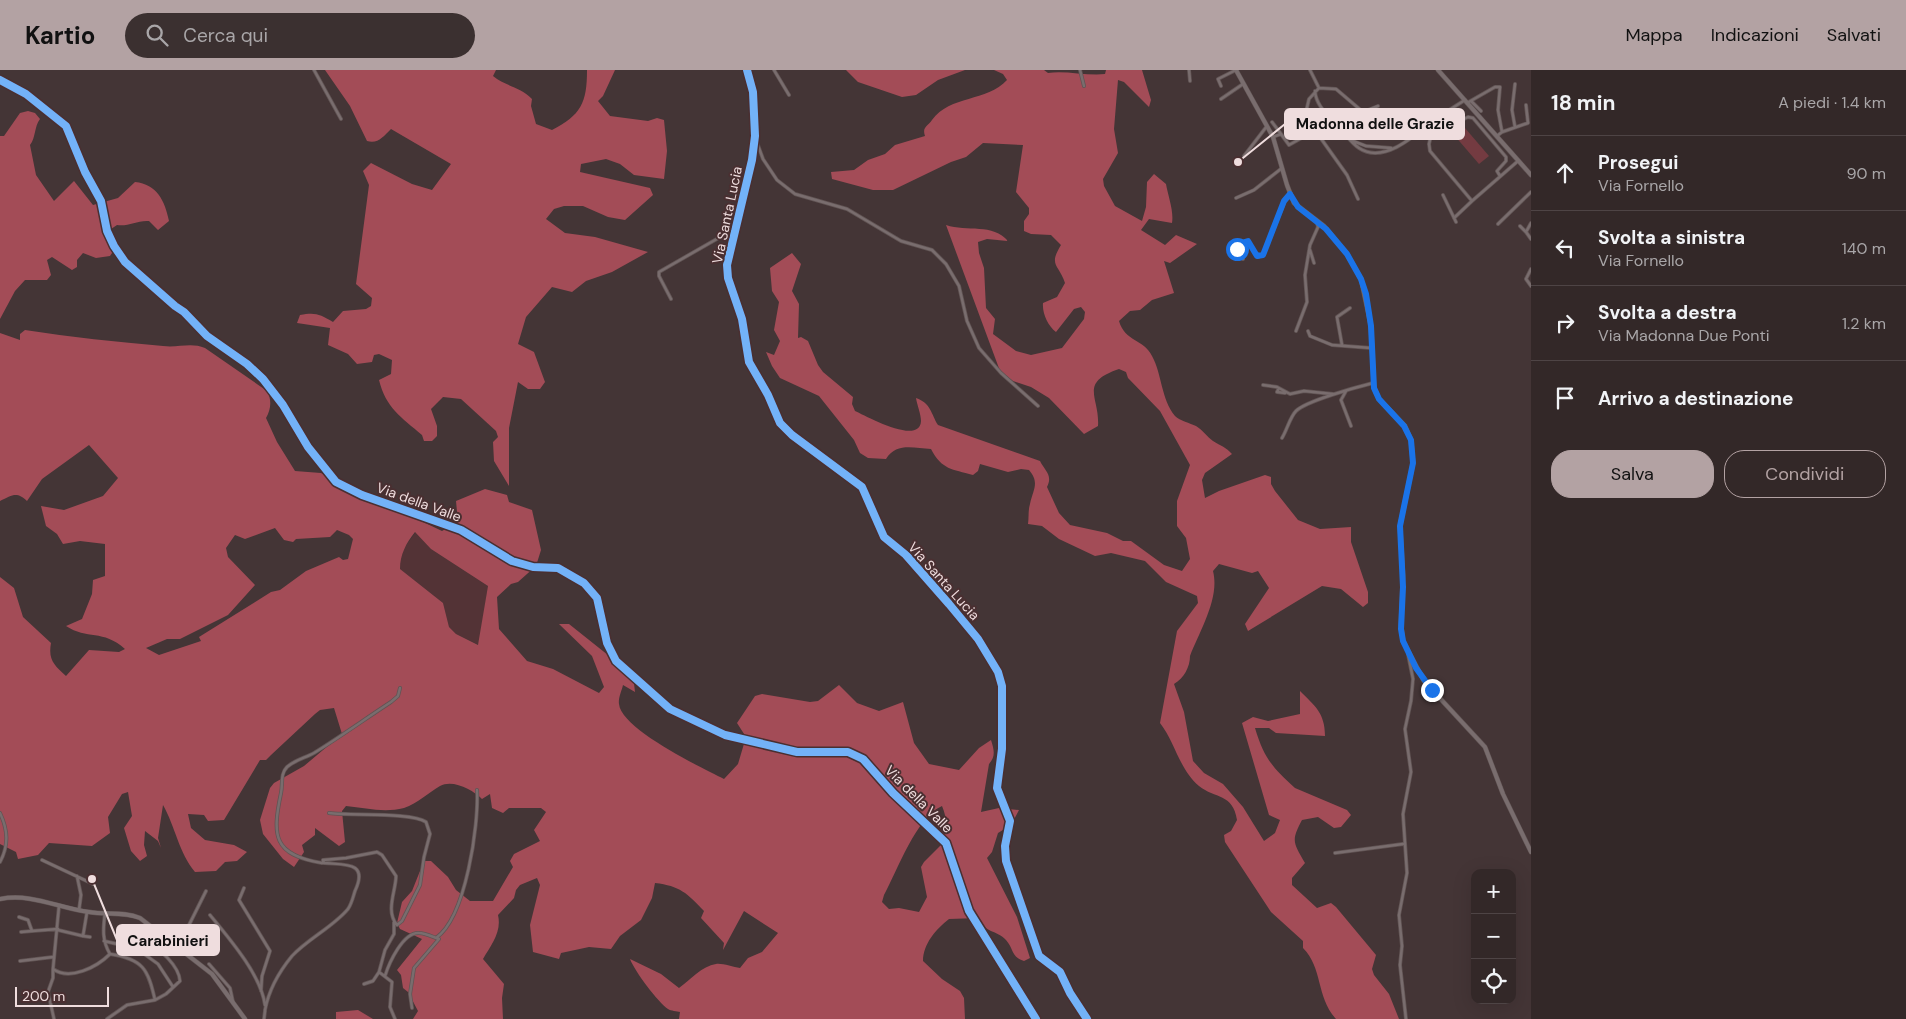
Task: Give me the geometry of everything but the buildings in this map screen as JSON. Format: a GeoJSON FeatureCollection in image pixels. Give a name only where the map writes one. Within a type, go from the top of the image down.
{"type":"FeatureCollection","features":[{"type":"Feature","properties":{"kind":"main road"},"geometry":{"type":"LineString","coordinates":[[1236,70],[1273,137],[1290,194],[1298,207],[1323,225],[1347,254],[1361,279],[1366,294],[1372,348],[1373,383],[1379,399],[1404,426],[1413,450],[1413,463],[1400,526],[1403,587],[1401,629],[1408,652],[1427,685],[1485,748],[1503,794],[1531,852]]}},
{"type":"Feature","properties":{"kind":"main road"},"geometry":{"type":"LineString","coordinates":[[1438,70],[1469,102],[1531,175]]}},
{"type":"Feature","properties":{"kind":"main road"},"geometry":{"type":"LineString","coordinates":[[0,899],[25,897],[88,912],[137,917],[178,946],[214,975],[245,1019]]}},
{"type":"Feature","properties":{"kind":"street"},"geometry":{"type":"LineString","coordinates":[[314,70],[341,119]]}},
{"type":"Feature","properties":{"kind":"street","name":"Via Santa Lucia"},"geometry":{"type":"LineString","coordinates":[[746,70],[753,92],[755,136],[728,257],[728,278],[742,319],[749,362],[768,394],[780,422],[795,438],[862,487],[884,537],[906,555],[949,604],[978,639],[998,672],[1002,691],[1002,729],[997,788],[1010,821],[1005,848],[1006,861],[1039,956],[1061,973],[1070,993],[1087,1019]]}},
{"type":"Feature","properties":{"kind":"street"},"geometry":{"type":"LineString","coordinates":[[774,70],[790,95]]}},
{"type":"Feature","properties":{"kind":"street"},"geometry":{"type":"LineString","coordinates":[[1080,70],[1084,86]]}},
{"type":"Feature","properties":{"kind":"street"},"geometry":{"type":"LineString","coordinates":[[1189,70],[1190,81]]}},
{"type":"Feature","properties":{"kind":"street"},"geometry":{"type":"LineString","coordinates":[[1221,86],[1216,79],[1236,70]]}},
{"type":"Feature","properties":{"kind":"street"},"geometry":{"type":"LineString","coordinates":[[1310,70],[1319,88]]}},
{"type":"Feature","properties":{"kind":"street","name":"Via della Valle"},"geometry":{"type":"LineString","coordinates":[[0,80],[26,94],[62,122],[72,137],[85,172],[101,201],[107,231],[119,254],[175,306],[184,312],[205,334],[260,376],[283,405],[308,447],[333,480],[354,492],[463,531],[509,560],[533,567],[555,567],[578,579],[590,588],[597,598],[607,642],[616,661],[675,712],[732,737],[797,752],[848,752],[863,759],[893,793],[947,845],[969,910],[1036,1019]]}},
{"type":"Feature","properties":{"kind":"street"},"geometry":{"type":"LineString","coordinates":[[1221,99],[1243,84]]}},
{"type":"Feature","properties":{"kind":"street"},"geometry":{"type":"LineString","coordinates":[[1515,84],[1512,107],[1515,127]]}},
{"type":"Feature","properties":{"kind":"street"},"geometry":{"type":"LineString","coordinates":[[1315,91],[1319,105],[1358,148],[1374,154],[1394,148],[1411,138],[1443,113],[1469,102],[1495,87],[1500,87],[1498,110],[1502,132]]}},
{"type":"Feature","properties":{"kind":"street"},"geometry":{"type":"LineString","coordinates":[[1358,199],[1347,175],[1320,136],[1314,131],[1304,114],[1315,91],[1319,88],[1335,89],[1363,112],[1378,106]]}},
{"type":"Feature","properties":{"kind":"street"},"geometry":{"type":"LineString","coordinates":[[1469,102],[1481,111]]}},
{"type":"Feature","properties":{"kind":"street"},"geometry":{"type":"LineString","coordinates":[[1497,136],[1502,132],[1528,123],[1526,105]]}},
{"type":"Feature","properties":{"kind":"street"},"geometry":{"type":"LineString","coordinates":[[1443,113],[1451,125],[1469,117],[1473,118],[1506,157],[1506,162],[1497,171],[1500,176]]}},
{"type":"Feature","properties":{"kind":"street"},"geometry":{"type":"LineString","coordinates":[[1435,119],[1429,144],[1430,151],[1472,201]]}},
{"type":"Feature","properties":{"kind":"street"},"geometry":{"type":"LineString","coordinates":[[1272,122],[1290,145],[1314,131]]}},
{"type":"Feature","properties":{"kind":"street"},"geometry":{"type":"LineString","coordinates":[[1244,156],[1267,126]]}},
{"type":"Feature","properties":{"kind":"street"},"geometry":{"type":"LineString","coordinates":[[1273,137],[1281,134]]}},
{"type":"Feature","properties":{"kind":"street"},"geometry":{"type":"LineString","coordinates":[[755,136],[763,159],[777,180],[795,194],[847,209],[901,241],[932,250],[946,264],[959,286],[964,312],[976,342],[1001,373],[1038,406]]}},
{"type":"Feature","properties":{"kind":"street"},"geometry":{"type":"LineString","coordinates":[[1352,140],[1366,146],[1394,148]]}},
{"type":"Feature","properties":{"kind":"street"},"geometry":{"type":"LineString","coordinates":[[1454,218],[1518,161]]}},
{"type":"Feature","properties":{"kind":"street"},"geometry":{"type":"LineString","coordinates":[[1236,198],[1254,190],[1282,168]]}},
{"type":"Feature","properties":{"kind":"street"},"geometry":{"type":"LineString","coordinates":[[1498,224],[1531,192]]}},
{"type":"Feature","properties":{"kind":"street"},"geometry":{"type":"LineString","coordinates":[[1243,259],[1236,247],[1241,242],[1249,242],[1258,256],[1265,252],[1284,201],[1290,194]]}},
{"type":"Feature","properties":{"kind":"street"},"geometry":{"type":"LineString","coordinates":[[1444,195],[1456,222]]}},
{"type":"Feature","properties":{"kind":"street"},"geometry":{"type":"LineString","coordinates":[[1296,331],[1307,302],[1305,277],[1310,244],[1318,226],[1314,217]]}},
{"type":"Feature","properties":{"kind":"street"},"geometry":{"type":"LineString","coordinates":[[1526,232],[1531,223]]}},
{"type":"Feature","properties":{"kind":"street"},"geometry":{"type":"LineString","coordinates":[[1520,226],[1531,238]]}},
{"type":"Feature","properties":{"kind":"street"},"geometry":{"type":"LineString","coordinates":[[671,299],[659,276],[659,272],[736,228]]}},
{"type":"Feature","properties":{"kind":"street"},"geometry":{"type":"LineString","coordinates":[[1310,244],[1314,263]]}},
{"type":"Feature","properties":{"kind":"street"},"geometry":{"type":"LineString","coordinates":[[1531,269],[1526,280],[1531,286]]}},
{"type":"Feature","properties":{"kind":"street"},"geometry":{"type":"LineString","coordinates":[[1342,344],[1337,318],[1339,314],[1350,308]]}},
{"type":"Feature","properties":{"kind":"street"},"geometry":{"type":"LineString","coordinates":[[1308,332],[1311,337],[1330,345],[1342,344],[1372,348]]}},
{"type":"Feature","properties":{"kind":"street"},"geometry":{"type":"LineString","coordinates":[[1263,385],[1279,388],[1287,393],[1302,391],[1327,395],[1373,383]]}},
{"type":"Feature","properties":{"kind":"street"},"geometry":{"type":"LineString","coordinates":[[1348,390],[1341,400],[1351,426]]}},
{"type":"Feature","properties":{"kind":"street"},"geometry":{"type":"LineString","coordinates":[[1282,438],[1297,410],[1337,393]]}},
{"type":"Feature","properties":{"kind":"street"},"geometry":{"type":"LineString","coordinates":[[1406,1019],[1400,965],[1402,946],[1399,918],[1406,882],[1403,814],[1411,772],[1405,729],[1411,701],[1413,679],[1408,652]]}},
{"type":"Feature","properties":{"kind":"street"},"geometry":{"type":"LineString","coordinates":[[264,1019],[270,990],[278,975],[296,953],[348,909],[359,884],[359,872],[352,866],[324,863],[296,856],[286,850],[281,843],[276,824],[283,772],[291,764],[314,753],[391,702],[398,696],[400,688]]}},
{"type":"Feature","properties":{"kind":"street"},"geometry":{"type":"LineString","coordinates":[[436,938],[448,926],[462,892],[476,834],[477,790]]}},
{"type":"Feature","properties":{"kind":"street"},"geometry":{"type":"LineString","coordinates":[[0,813],[6,826],[8,839],[0,862]]}},
{"type":"Feature","properties":{"kind":"street"},"geometry":{"type":"LineString","coordinates":[[330,813],[353,816],[417,817],[428,824],[430,834],[419,888],[401,922],[396,924],[393,918]]}},
{"type":"Feature","properties":{"kind":"street"},"geometry":{"type":"LineString","coordinates":[[1335,853],[1404,844]]}},
{"type":"Feature","properties":{"kind":"street"},"geometry":{"type":"LineString","coordinates":[[324,863],[325,859],[346,858],[376,852],[380,853],[396,877],[391,898],[394,934],[385,950],[380,971],[374,979],[364,984]]}},
{"type":"Feature","properties":{"kind":"street"},"geometry":{"type":"LineString","coordinates":[[42,860],[93,884]]}},
{"type":"Feature","properties":{"kind":"street"},"geometry":{"type":"LineString","coordinates":[[77,876],[81,895],[79,910]]}},
{"type":"Feature","properties":{"kind":"street"},"geometry":{"type":"LineString","coordinates":[[244,888],[239,900],[270,951],[262,976],[265,1010]]}},
{"type":"Feature","properties":{"kind":"street"},"geometry":{"type":"LineString","coordinates":[[178,946],[206,891]]}},
{"type":"Feature","properties":{"kind":"street"},"geometry":{"type":"LineString","coordinates":[[54,1019],[48,992],[53,978],[58,930],[58,904]]}},
{"type":"Feature","properties":{"kind":"street"},"geometry":{"type":"LineString","coordinates":[[83,936],[88,912]]}},
{"type":"Feature","properties":{"kind":"street"},"geometry":{"type":"LineString","coordinates":[[105,913],[104,941],[110,954]]}},
{"type":"Feature","properties":{"kind":"street"},"geometry":{"type":"LineString","coordinates":[[210,915],[242,956],[262,993]]}},
{"type":"Feature","properties":{"kind":"street"},"geometry":{"type":"LineString","coordinates":[[19,917],[28,920],[32,931]]}},
{"type":"Feature","properties":{"kind":"street"},"geometry":{"type":"LineString","coordinates":[[21,932],[58,930],[90,937]]}},
{"type":"Feature","properties":{"kind":"street"},"geometry":{"type":"LineString","coordinates":[[386,976],[394,953],[414,934],[420,933],[436,938]]}},
{"type":"Feature","properties":{"kind":"street"},"geometry":{"type":"LineString","coordinates":[[412,1008],[410,994],[414,970],[421,957],[438,942],[436,938]]}},
{"type":"Feature","properties":{"kind":"street"},"geometry":{"type":"LineString","coordinates":[[107,1019],[129,1004],[155,1000],[173,987],[180,978],[162,952],[145,940],[133,945]]}},
{"type":"Feature","properties":{"kind":"street"},"geometry":{"type":"LineString","coordinates":[[104,941],[133,945],[158,964],[173,987]]}},
{"type":"Feature","properties":{"kind":"street"},"geometry":{"type":"LineString","coordinates":[[53,969],[62,973],[82,971],[97,964],[110,954]]}},
{"type":"Feature","properties":{"kind":"street"},"geometry":{"type":"LineString","coordinates":[[110,954],[128,958],[142,966],[151,982],[155,1000]]}},
{"type":"Feature","properties":{"kind":"street"},"geometry":{"type":"LineString","coordinates":[[20,961],[54,957]]}},
{"type":"Feature","properties":{"kind":"street"},"geometry":{"type":"LineString","coordinates":[[209,964],[230,988],[233,1002]]}},
{"type":"Feature","properties":{"kind":"street"},"geometry":{"type":"LineString","coordinates":[[380,971],[380,974],[386,976],[392,982],[390,1007],[395,1019]]}},
{"type":"Feature","properties":{"kind":"shaded area"},"geometry":{"type":"Polygon","coordinates":[[[325,70],[496,70],[493,76],[532,99],[531,106],[536,124],[552,130],[570,119],[580,107],[586,91],[587,70],[615,70],[603,96],[598,101],[610,116],[648,121],[657,118],[664,120],[667,151],[664,179],[634,175],[620,164],[606,159],[581,164],[580,172],[650,188],[653,195],[625,220],[608,217],[583,206],[564,206],[554,209],[546,219],[565,233],[595,237],[648,252],[612,272],[586,281],[572,292],[552,287],[526,317],[518,344],[534,352],[545,382],[540,389],[528,389],[518,382],[509,428],[509,486],[494,461],[493,442],[498,437],[496,431],[461,399],[443,397],[431,409],[437,426],[437,436],[432,441],[424,441],[422,435],[407,423],[390,405],[382,390],[379,380],[391,374],[392,360],[379,354],[374,355],[372,362],[357,364],[348,354],[328,345],[330,328],[297,323],[300,315],[317,314],[333,322],[343,311],[366,309],[371,306],[372,298],[356,284],[369,185],[363,171],[371,163],[412,184],[432,190],[451,164],[391,129],[377,141],[367,141],[350,106],[325,70]]]}},
{"type":"Feature","properties":{"kind":"shaded area"},"geometry":{"type":"Polygon","coordinates":[[[846,70],[965,70],[938,80],[916,95],[902,97],[858,82],[846,70]]]}},
{"type":"Feature","properties":{"kind":"shaded area"},"geometry":{"type":"Polygon","coordinates":[[[994,70],[1044,70],[1048,73],[1105,74],[1106,70],[1142,70],[1151,100],[1149,107],[1124,82],[1118,80],[1114,129],[1118,153],[1103,179],[1104,186],[1115,206],[1142,221],[1146,207],[1147,182],[1154,174],[1166,184],[1172,209],[1172,223],[1149,219],[1141,230],[1165,245],[1176,235],[1197,244],[1170,263],[1164,261],[1174,293],[1152,300],[1140,310],[1130,311],[1119,321],[1122,328],[1130,337],[1149,350],[1158,371],[1167,402],[1175,416],[1194,425],[1232,454],[1205,473],[1202,480],[1205,498],[1219,491],[1265,475],[1271,477],[1271,484],[1275,491],[1298,520],[1320,529],[1351,527],[1351,542],[1368,592],[1368,603],[1363,607],[1341,589],[1322,586],[1248,631],[1245,624],[1269,588],[1258,571],[1252,573],[1219,564],[1213,571],[1214,592],[1204,625],[1190,656],[1188,668],[1181,679],[1174,684],[1184,712],[1193,761],[1204,773],[1223,784],[1243,807],[1264,841],[1275,833],[1280,820],[1269,815],[1242,723],[1253,717],[1268,721],[1300,714],[1300,691],[1318,710],[1325,728],[1325,736],[1276,733],[1269,728],[1255,728],[1270,761],[1295,788],[1347,810],[1351,815],[1341,827],[1334,828],[1318,817],[1302,820],[1296,833],[1295,841],[1305,863],[1292,878],[1292,885],[1317,908],[1331,903],[1336,907],[1376,955],[1372,969],[1374,975],[1389,994],[1399,1019],[1336,1019],[1325,1001],[1314,964],[1303,948],[1303,941],[1271,912],[1225,842],[1224,835],[1231,831],[1237,820],[1232,805],[1205,790],[1192,779],[1160,723],[1177,631],[1198,603],[1197,596],[1166,582],[1145,561],[1111,553],[1095,556],[1059,539],[1042,526],[1028,524],[1029,506],[1035,483],[1029,470],[1021,469],[1008,472],[980,464],[978,471],[973,475],[948,468],[939,461],[931,449],[912,447],[895,450],[886,459],[868,458],[860,453],[854,440],[819,396],[780,378],[766,352],[774,355],[780,341],[774,330],[779,302],[772,291],[770,268],[792,253],[801,264],[792,291],[799,304],[798,338],[801,337],[808,341],[823,372],[853,397],[852,404],[855,411],[880,423],[912,431],[918,428],[921,421],[916,398],[921,400],[928,406],[938,425],[1040,461],[1048,473],[1049,483],[1047,487],[1059,513],[1070,525],[1107,533],[1123,541],[1131,541],[1164,565],[1182,571],[1190,559],[1186,538],[1177,526],[1177,501],[1190,465],[1160,411],[1128,378],[1126,372],[1119,369],[1106,374],[1099,380],[1094,392],[1098,426],[1084,434],[1049,398],[1031,387],[1013,381],[1000,371],[946,225],[995,232],[1002,235],[1008,241],[987,239],[978,242],[984,268],[986,308],[995,319],[993,334],[1016,351],[1031,355],[1062,348],[1084,319],[1085,312],[1081,307],[1074,309],[1056,332],[1048,323],[1045,315],[1043,303],[1057,297],[1065,283],[1055,261],[1061,245],[1051,235],[1031,234],[1024,231],[1024,221],[1029,214],[1029,208],[1016,192],[1023,145],[983,143],[966,157],[951,162],[893,190],[873,190],[832,179],[831,172],[854,170],[868,160],[885,154],[895,145],[925,136],[924,131],[926,127],[948,106],[999,87],[1007,80],[1003,74],[994,70]]]}},
{"type":"Feature","properties":{"kind":"shaded area"},"geometry":{"type":"Polygon","coordinates":[[[28,111],[35,113],[40,119],[30,145],[36,175],[54,201],[74,181],[93,205],[118,198],[135,182],[143,183],[159,195],[169,221],[158,230],[149,221],[117,225],[111,229],[114,250],[110,256],[96,258],[83,253],[77,260],[77,267],[72,270],[52,257],[47,260],[51,275],[47,280],[25,280],[15,291],[0,319],[0,136],[4,136],[20,113],[28,111]]]}},
{"type":"Feature","properties":{"kind":"shaded area"},"geometry":{"type":"Polygon","coordinates":[[[1465,128],[1489,156],[1479,164],[1454,135],[1465,128]]]}},
{"type":"Feature","properties":{"kind":"shaded area"},"geometry":{"type":"Polygon","coordinates":[[[25,330],[128,343],[169,346],[195,345],[205,348],[267,391],[270,404],[266,418],[277,442],[295,471],[321,473],[442,531],[458,522],[456,501],[485,489],[507,495],[509,502],[532,510],[541,550],[536,566],[497,597],[499,629],[527,661],[553,669],[599,693],[604,687],[592,656],[559,624],[569,624],[633,675],[635,692],[623,685],[619,704],[623,714],[633,725],[664,747],[724,779],[738,764],[746,737],[737,723],[755,696],[762,694],[810,702],[818,701],[839,685],[857,703],[879,711],[903,702],[914,743],[929,764],[959,770],[979,748],[991,740],[994,756],[989,764],[981,812],[999,808],[1019,810],[1011,825],[998,833],[992,852],[987,858],[1017,917],[1030,958],[1024,961],[1017,957],[1009,943],[987,929],[979,918],[949,919],[931,937],[925,949],[923,961],[942,979],[960,991],[964,998],[965,1019],[679,1019],[680,1012],[668,1009],[659,1000],[642,979],[630,959],[661,974],[679,988],[701,970],[711,965],[721,964],[740,968],[748,958],[762,952],[778,933],[744,911],[723,950],[724,943],[701,918],[704,911],[693,899],[677,888],[655,883],[652,898],[641,920],[620,936],[611,949],[589,947],[561,953],[559,959],[533,952],[530,925],[540,885],[537,878],[520,885],[516,890],[514,898],[498,915],[497,933],[483,959],[504,984],[502,998],[503,1019],[413,1019],[418,1011],[408,992],[403,988],[401,975],[397,970],[422,939],[400,929],[397,923],[402,902],[412,891],[424,861],[431,861],[448,877],[456,890],[470,901],[493,901],[513,867],[510,861],[514,854],[540,841],[534,830],[546,812],[541,808],[509,808],[503,813],[492,808],[490,794],[482,799],[462,786],[445,784],[404,808],[382,810],[346,806],[342,811],[345,842],[339,846],[315,828],[315,835],[302,845],[304,852],[294,867],[283,859],[263,834],[260,820],[270,788],[274,783],[304,766],[342,734],[334,708],[320,710],[266,760],[260,760],[224,820],[208,821],[204,815],[188,814],[191,828],[205,840],[234,845],[247,852],[237,861],[225,862],[216,871],[195,872],[181,848],[163,805],[158,838],[161,848],[158,841],[145,831],[144,845],[147,856],[140,861],[131,851],[124,828],[132,816],[128,792],[122,794],[108,817],[110,833],[92,846],[49,843],[38,855],[18,859],[16,852],[0,844],[0,577],[14,588],[23,617],[51,643],[51,658],[58,669],[66,676],[89,650],[119,652],[125,649],[109,639],[81,633],[66,626],[82,619],[92,594],[93,580],[105,576],[105,544],[80,541],[63,544],[57,534],[46,526],[41,506],[64,510],[103,496],[118,478],[89,445],[42,479],[27,501],[20,496],[14,495],[0,501],[0,333],[20,340],[20,334],[25,330]],[[275,528],[245,539],[235,535],[226,548],[228,557],[255,585],[228,615],[180,639],[167,639],[146,648],[159,655],[201,641],[199,637],[271,592],[280,590],[306,571],[339,557],[343,560],[348,559],[353,539],[349,535],[337,530],[330,537],[296,539],[293,542],[284,540],[275,528]],[[415,532],[404,549],[400,569],[443,603],[449,627],[456,634],[478,645],[488,586],[431,549],[415,532]],[[942,806],[933,812],[916,832],[884,895],[882,902],[889,909],[899,908],[919,912],[927,897],[921,867],[941,845],[941,835],[946,820],[942,806]]]}},
{"type":"Feature","properties":{"kind":"shaded area"},"geometry":{"type":"Polygon","coordinates":[[[416,532],[431,549],[488,586],[479,645],[456,634],[449,627],[443,603],[400,569],[400,560],[404,548],[416,532]]]}},
{"type":"Feature","properties":{"kind":"shaded area"},"geometry":{"type":"Polygon","coordinates":[[[358,1010],[373,1019],[336,1019],[336,1012],[358,1010]]]}},
{"type":"Feature","properties":{"kind":"cycle path"},"geometry":{"type":"LineString","coordinates":[[747,70],[753,92],[755,136],[752,160],[727,265],[728,278],[742,319],[749,362],[768,395],[780,423],[792,435],[862,487],[884,537],[906,555],[949,604],[978,639],[998,672],[1002,686],[1002,749],[997,788],[1010,821],[1005,846],[1006,861],[1039,956],[1060,972],[1070,993],[1087,1019]]}},
{"type":"Feature","properties":{"kind":"cycle path"},"geometry":{"type":"LineString","coordinates":[[0,80],[26,94],[66,126],[85,172],[101,201],[107,231],[125,262],[184,312],[207,336],[247,364],[263,379],[283,405],[308,447],[336,482],[362,495],[461,530],[512,561],[533,567],[558,568],[584,583],[597,598],[607,643],[616,661],[670,709],[725,735],[797,752],[848,752],[863,759],[893,793],[946,843],[969,911],[1036,1019]]}},
{"type":"Feature","properties":{"kind":"place","name":"Madonna delle Grazie"},"geometry":{"type":"Point","coordinates":[1238,162]}},
{"type":"Feature","properties":{"kind":"place","name":"Carabinieri"},"geometry":{"type":"Point","coordinates":[92,879]}},
{"type":"Feature","properties":{"kind":"route"},"geometry":{"type":"LineString","coordinates":[[1237,249],[1236,246],[1238,244],[1248,241],[1257,256],[1263,255],[1271,240],[1284,201],[1290,194],[1294,203],[1302,211],[1322,224],[1352,261],[1361,279],[1366,294],[1371,326],[1372,376],[1375,393],[1398,417],[1411,440],[1413,463],[1400,522],[1403,587],[1401,629],[1403,641],[1416,668],[1432,690]]}}]}
